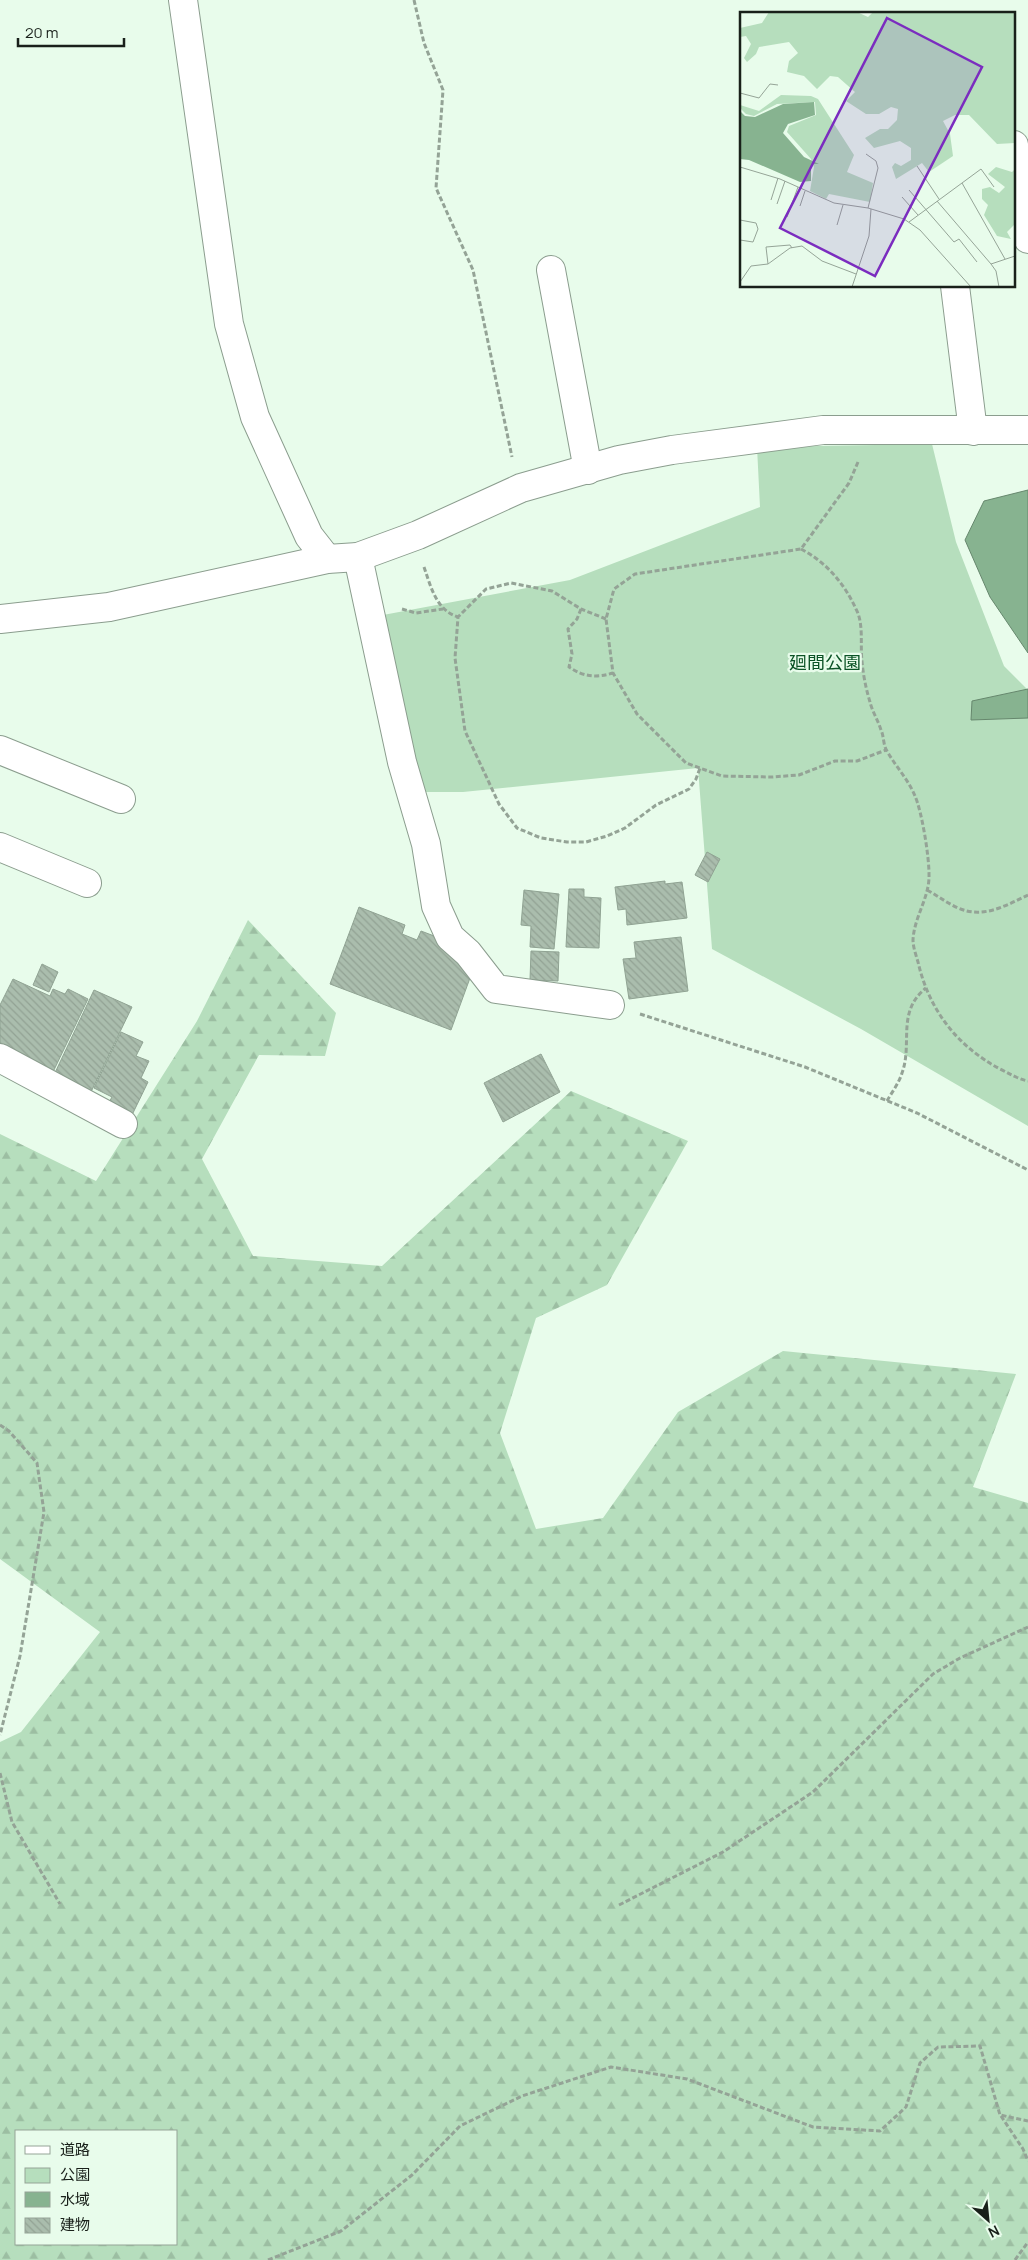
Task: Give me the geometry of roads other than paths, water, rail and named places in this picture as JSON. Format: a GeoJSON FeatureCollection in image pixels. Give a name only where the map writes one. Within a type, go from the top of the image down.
{"type":"FeatureCollection","features":[{"type":"Feature","properties":{"kind":"street"},"geometry":{"type":"LineString","coordinates":[[183,0],[229,324],[255,417],[309,536],[327,559]]}},
{"type":"Feature","properties":{"kind":"street"},"geometry":{"type":"LineString","coordinates":[[1016,158],[1028,239]]}},
{"type":"Feature","properties":{"kind":"street"},"geometry":{"type":"LineString","coordinates":[[551,270],[588,470]]}},
{"type":"Feature","properties":{"kind":"street"},"geometry":{"type":"LineString","coordinates":[[955,288],[974,431]]}},
{"type":"Feature","properties":{"kind":"street"},"geometry":{"type":"LineString","coordinates":[[0,619],[109,607],[327,559],[358,557],[418,535],[521,488],[619,460],[672,450],[823,430],[1028,430]]}},
{"type":"Feature","properties":{"kind":"street"},"geometry":{"type":"LineString","coordinates":[[358,557],[402,762],[426,844],[436,906],[450,937],[468,953],[496,989],[610,1005]]}},
{"type":"Feature","properties":{"kind":"street"},"geometry":{"type":"LineString","coordinates":[[0,750],[121,799]]}},
{"type":"Feature","properties":{"kind":"street"},"geometry":{"type":"LineString","coordinates":[[0,846],[87,884]]}},
{"type":"Feature","properties":{"kind":"street"},"geometry":{"type":"LineString","coordinates":[[0,1058],[123,1124]]}},
{"type":"Feature","properties":{"kind":"water"},"geometry":{"type":"Polygon","coordinates":[[[1028,490],[1028,653],[990,597],[965,540],[984,501],[1028,490]]]}},
{"type":"Feature","properties":{"kind":"water"},"geometry":{"type":"Polygon","coordinates":[[[1028,689],[1028,718],[971,720],[972,701],[1028,689]]]}},
{"type":"Feature","properties":{"kind":"park label","name":"廻間公園"},"geometry":{"type":"Point","coordinates":[825,662]}}]}
